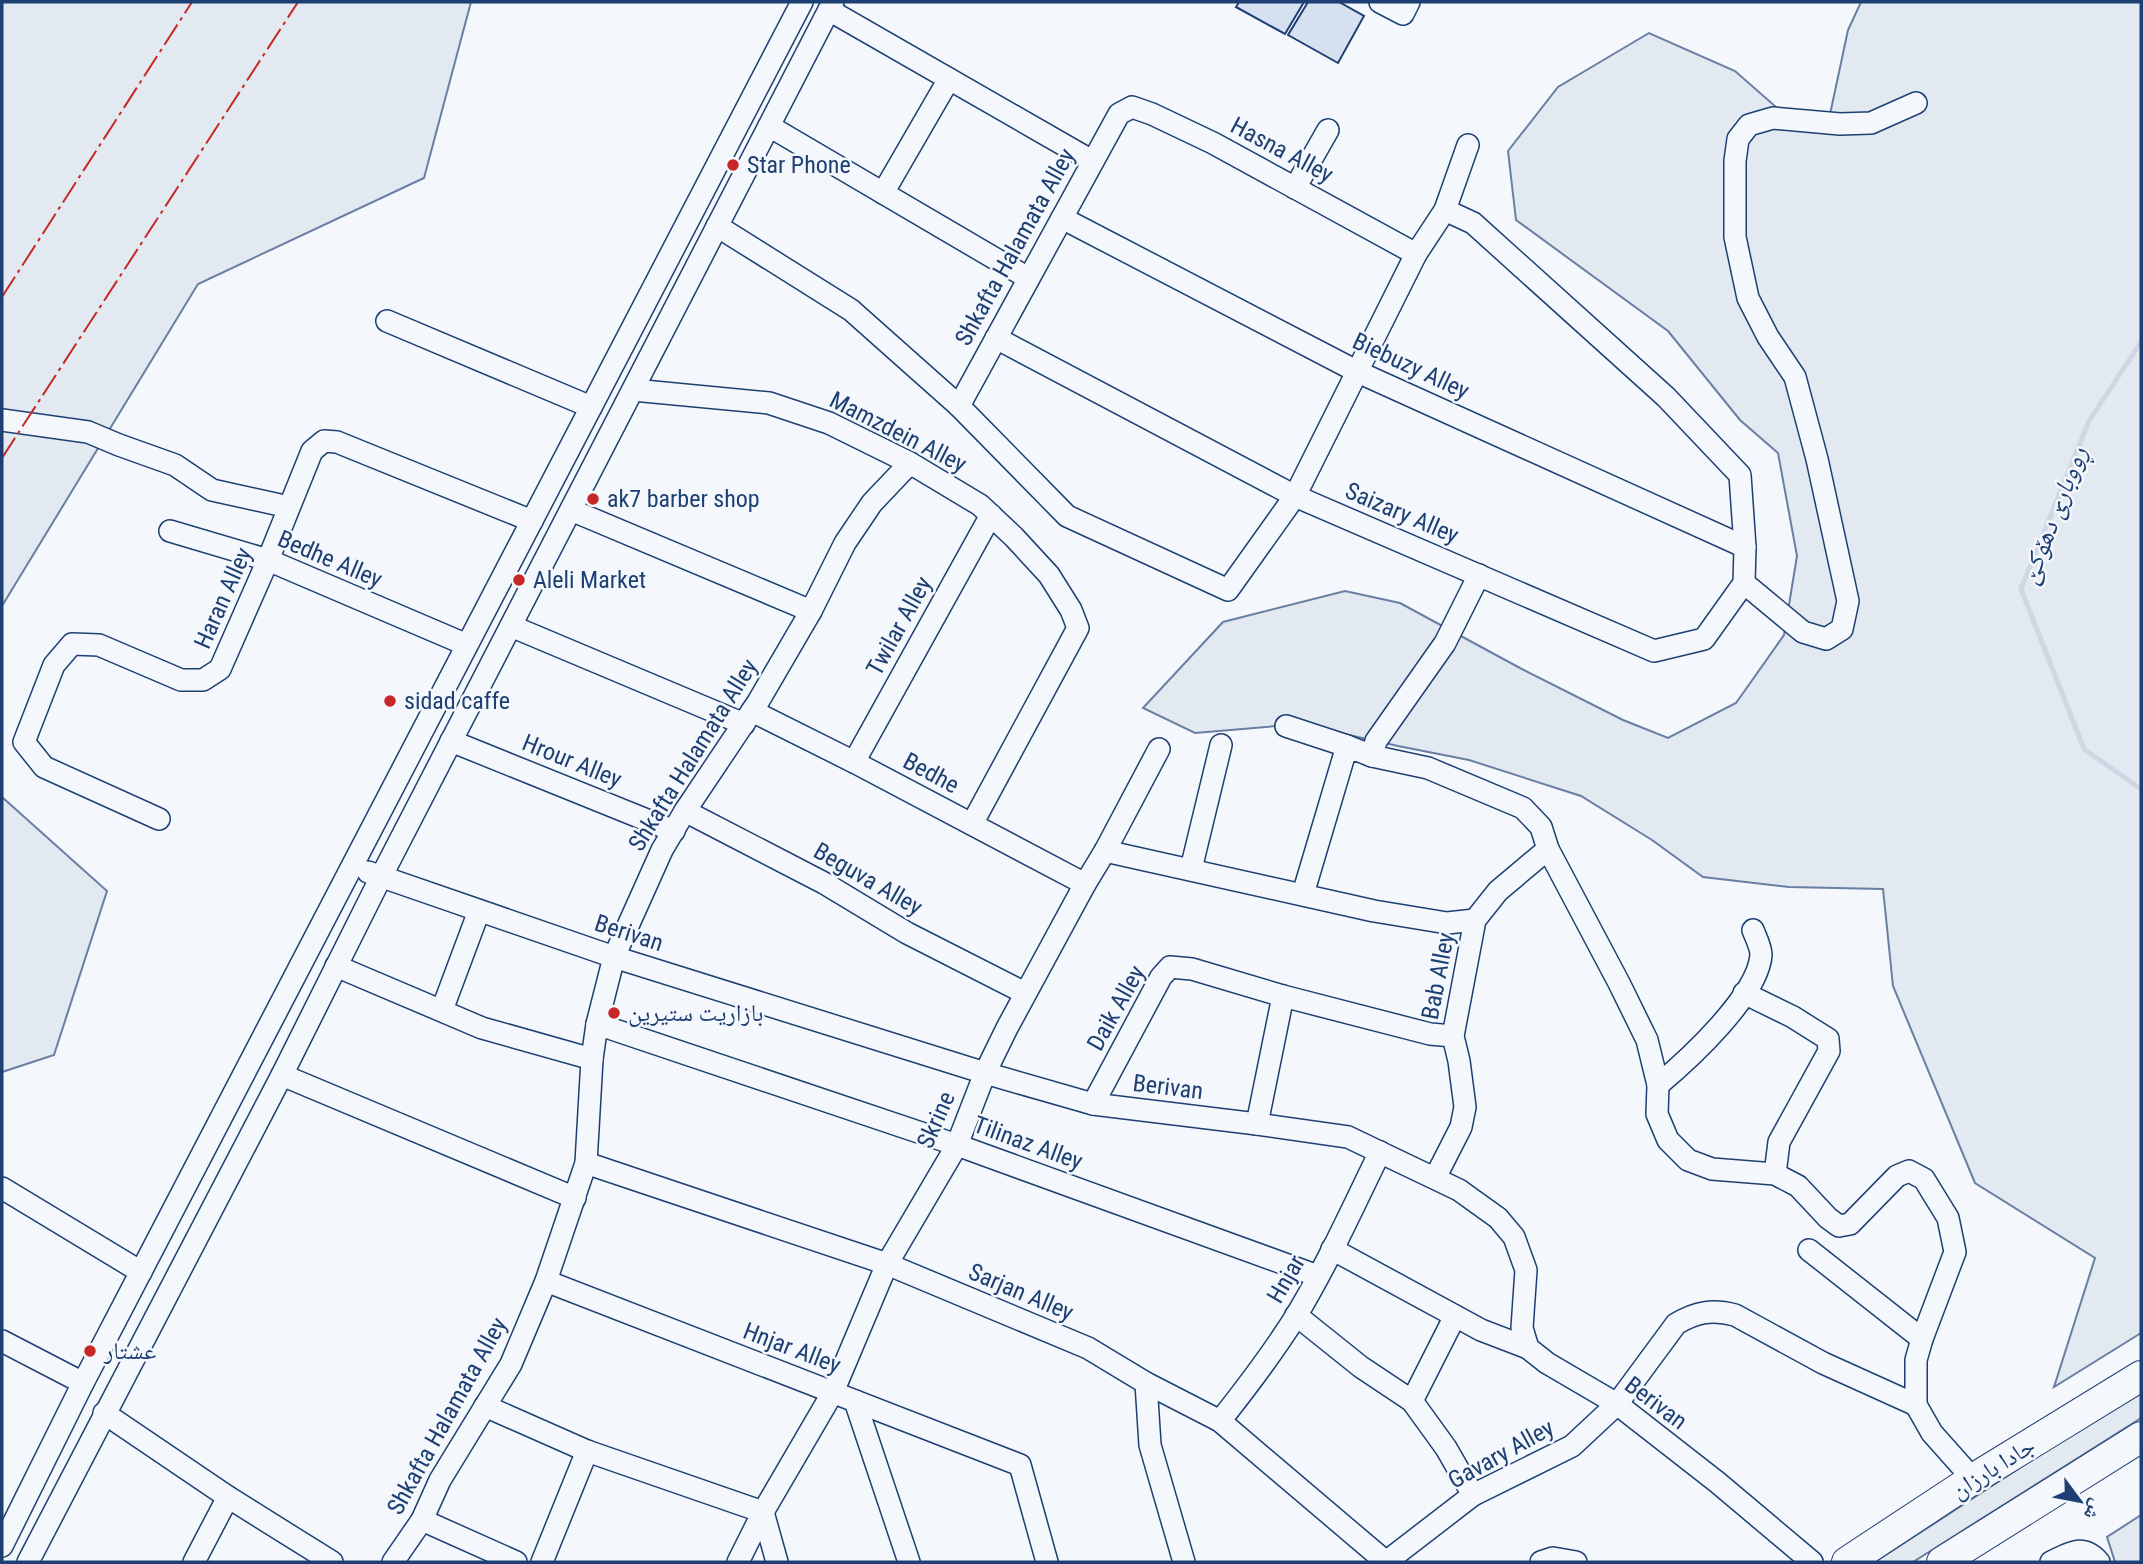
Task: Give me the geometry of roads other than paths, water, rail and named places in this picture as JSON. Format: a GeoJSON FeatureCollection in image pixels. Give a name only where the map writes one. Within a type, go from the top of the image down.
{"type":"FeatureCollection","features":[{"type":"Feature","properties":{"kind":"highway","name":"جادا بارزان"},"geometry":{"type":"LineString","coordinates":[[1847,1562],[1973,1479],[2141,1376]]}},
{"type":"Feature","properties":{"kind":"highway"},"geometry":{"type":"LineString","coordinates":[[1942,1562],[2141,1437]]}},
{"type":"Feature","properties":{"kind":"street"},"geometry":{"type":"LineString","coordinates":[[2,1546],[11,1505],[83,1383],[802,2]]}},
{"type":"Feature","properties":{"kind":"street"},"geometry":{"type":"LineString","coordinates":[[1380,2],[1403,14],[1409,2]]}},
{"type":"Feature","properties":{"kind":"street"},"geometry":{"type":"LineString","coordinates":[[28,1562],[282,1075],[381,877],[831,6],[949,79],[1092,161]]}},
{"type":"Feature","properties":{"kind":"street"},"geometry":{"type":"LineString","coordinates":[[883,193],[949,79]]}},
{"type":"Feature","properties":{"kind":"street"},"geometry":{"type":"LineString","coordinates":[[1446,210],[1473,223],[1665,397],[1740,475],[1745,547],[1744,583],[1802,632],[1826,639],[1842,629],[1849,601],[1817,459],[1795,377],[1768,337],[1748,298],[1735,237],[1735,161],[1738,139],[1749,125],[1773,118],[1839,124],[1871,123],[1916,103]]}},
{"type":"Feature","properties":{"kind":"street","name":"Hasna Alley"},"geometry":{"type":"LineString","coordinates":[[1119,114],[1132,107],[1152,114],[1213,143],[1416,254]]}},
{"type":"Feature","properties":{"kind":"street","name":"Shkafta Halamata Alley"},"geometry":{"type":"LineString","coordinates":[[959,406],[1119,114]]}},
{"type":"Feature","properties":{"kind":"street"},"geometry":{"type":"LineString","coordinates":[[769,126],[1028,278]]}},
{"type":"Feature","properties":{"kind":"street"},"geometry":{"type":"LineString","coordinates":[[1295,187],[1328,130]]}},
{"type":"Feature","properties":{"kind":"street"},"geometry":{"type":"LineString","coordinates":[[717,226],[851,310],[959,406],[1067,516],[1228,590],[1295,496],[1416,254],[1446,210],[1468,145]]}},
{"type":"Feature","properties":{"kind":"street","name":"Biebuzy Alley"},"geometry":{"type":"LineString","coordinates":[[1062,218],[1358,372],[1745,547]]}},
{"type":"Feature","properties":{"kind":"street"},"geometry":{"type":"LineString","coordinates":[[387,321],[591,407]]}},
{"type":"Feature","properties":{"kind":"street","name":"Saizary Alley"},"geometry":{"type":"LineString","coordinates":[[996,338],[1295,496],[1654,651],[1704,639],[1744,583]]}},
{"type":"Feature","properties":{"kind":"street","name":"Mamzdein Alley"},"geometry":{"type":"LineString","coordinates":[[633,390],[769,404],[829,423],[910,463],[980,505],[1049,575],[1071,610],[1078,628],[972,824]]}},
{"type":"Feature","properties":{"kind":"street"},"geometry":{"type":"LineString","coordinates":[[2,420],[88,432],[175,465],[212,490],[289,507]]}},
{"type":"Feature","properties":{"kind":"street","name":"Haran Alley"},"geometry":{"type":"LineString","coordinates":[[159,819],[44,767],[24,742],[54,665],[72,644],[99,645],[181,680],[202,680],[220,669],[312,451],[324,441],[337,442],[532,522]]}},
{"type":"Feature","properties":{"kind":"street","name":"Shkafta Halamata Alley"},"geometry":{"type":"LineString","coordinates":[[393,1562],[422,1520],[440,1480],[511,1364],[546,1281],[586,1163],[592,1059],[597,1024],[614,957],[662,850],[748,718],[811,611],[852,533],[872,503],[910,463]]}},
{"type":"Feature","properties":{"kind":"street"},"geometry":{"type":"LineString","coordinates":[[571,510],[811,611]]}},
{"type":"Feature","properties":{"kind":"street","name":"Twilar Alley"},"geometry":{"type":"LineString","coordinates":[[854,762],[991,514]]}},
{"type":"Feature","properties":{"kind":"street","name":"Bedhe Alley"},"geometry":{"type":"LineString","coordinates":[[170,531],[268,560],[467,645]]}},
{"type":"Feature","properties":{"kind":"street"},"geometry":{"type":"LineString","coordinates":[[1372,756],[1376,741],[1445,643],[1479,575]]}},
{"type":"Feature","properties":{"kind":"street"},"geometry":{"type":"LineString","coordinates":[[511,626],[748,718]]}},
{"type":"Feature","properties":{"kind":"street","name":"Bedhe"},"geometry":{"type":"LineString","coordinates":[[748,718],[854,762],[1084,884]]}},
{"type":"Feature","properties":{"kind":"street"},"geometry":{"type":"LineString","coordinates":[[1286,726],[1372,756],[1428,768],[1523,808],[1541,827],[1548,849],[1647,1040],[1658,1084],[1657,1114],[1668,1140],[1688,1160],[1712,1169],[1775,1174],[1798,1186],[1839,1226],[1850,1224],[1896,1176],[1909,1171],[1924,1179],[1948,1218],[1955,1252],[1916,1360],[1916,1405],[1932,1433],[1973,1479]]}},
{"type":"Feature","properties":{"kind":"street","name":"Hrour Alley"},"geometry":{"type":"LineString","coordinates":[[452,741],[674,831]]}},
{"type":"Feature","properties":{"kind":"street"},"geometry":{"type":"LineString","coordinates":[[1191,869],[1221,745]]}},
{"type":"Feature","properties":{"kind":"street"},"geometry":{"type":"LineString","coordinates":[[1303,894],[1347,746]]}},
{"type":"Feature","properties":{"kind":"street","name":"Skrine"},"geometry":{"type":"LineString","coordinates":[[738,1562],[763,1512],[833,1392],[887,1264],[957,1145],[985,1073],[1084,884],[1105,851],[1159,749]]}},
{"type":"Feature","properties":{"kind":"street","name":"Beguva Alley"},"geometry":{"type":"LineString","coordinates":[[685,811],[824,883],[907,933],[1026,993]]}},
{"type":"Feature","properties":{"kind":"street","name":"Bab Alley"},"geometry":{"type":"LineString","coordinates":[[1434,1178],[1461,1127],[1465,1107],[1453,1036],[1475,920],[1498,891],[1548,849]]}},
{"type":"Feature","properties":{"kind":"street"},"geometry":{"type":"LineString","coordinates":[[1105,851],[1374,911],[1447,923],[1475,920]]}},
{"type":"Feature","properties":{"kind":"street","name":"Berivan"},"geometry":{"type":"LineString","coordinates":[[352,866],[614,957],[1093,1104],[1348,1137],[1380,1152],[1459,1190],[1498,1219],[1514,1237],[1526,1270],[1522,1328],[1528,1348],[1547,1363],[1617,1404],[1717,1482],[1812,1562]]}},
{"type":"Feature","properties":{"kind":"street"},"geometry":{"type":"LineString","coordinates":[[442,1010],[479,911]]}},
{"type":"Feature","properties":{"kind":"street"},"geometry":{"type":"LineString","coordinates":[[1658,1084],[1689,1059],[1731,1012],[1757,975],[1761,953],[1753,930]]}},
{"type":"Feature","properties":{"kind":"street"},"geometry":{"type":"LineString","coordinates":[[336,966],[482,1028],[592,1059]]}},
{"type":"Feature","properties":{"kind":"street","name":"Daik Alley"},"geometry":{"type":"LineString","coordinates":[[1093,1104],[1161,977],[1170,967],[1192,969],[1430,1034],[1453,1036]]}},
{"type":"Feature","properties":{"kind":"street"},"geometry":{"type":"LineString","coordinates":[[1744,993],[1793,1017],[1828,1039],[1829,1051],[1779,1142],[1775,1174]]}},
{"type":"Feature","properties":{"kind":"street"},"geometry":{"type":"LineString","coordinates":[[1257,1124],[1283,996]]}},
{"type":"Feature","properties":{"kind":"street","name":"Tilinaz Alley"},"geometry":{"type":"LineString","coordinates":[[597,1024],[957,1145],[1318,1276]]}},
{"type":"Feature","properties":{"kind":"street"},"geometry":{"type":"LineString","coordinates":[[282,1075],[575,1198]]}},
{"type":"Feature","properties":{"kind":"street","name":"Hnjar"},"geometry":{"type":"LineString","coordinates":[[1220,1421],[1264,1366],[1296,1315],[1380,1152]]}},
{"type":"Feature","properties":{"kind":"street","name":"Sarjan Alley"},"geometry":{"type":"LineString","coordinates":[[586,1163],[887,1264],[1088,1348],[1146,1383],[1220,1421],[1386,1562]]}},
{"type":"Feature","properties":{"kind":"street"},"geometry":{"type":"LineString","coordinates":[[2,1188],[141,1272]]}},
{"type":"Feature","properties":{"kind":"street"},"geometry":{"type":"LineString","coordinates":[[1332,1249],[1481,1330],[1528,1348]]}},
{"type":"Feature","properties":{"kind":"street"},"geometry":{"type":"LineString","coordinates":[[1809,1250],[1922,1339]]}},
{"type":"Feature","properties":{"kind":"street","name":"Hnjar Alley"},"geometry":{"type":"LineString","coordinates":[[546,1281],[1020,1465],[1047,1562]]}},
{"type":"Feature","properties":{"kind":"street","name":"Gavary Alley"},"geometry":{"type":"LineString","coordinates":[[1386,1562],[1473,1495],[1573,1446],[1617,1404],[1676,1324],[1704,1311],[1735,1315],[1822,1363],[1916,1405]]}},
{"type":"Feature","properties":{"kind":"street"},"geometry":{"type":"LineString","coordinates":[[1296,1315],[1362,1367],[1412,1401],[1446,1448],[1473,1495]]}},
{"type":"Feature","properties":{"kind":"street"},"geometry":{"type":"LineString","coordinates":[[1412,1401],[1455,1316]]}},
{"type":"Feature","properties":{"kind":"street"},"geometry":{"type":"LineString","coordinates":[[2,1341],[83,1383]]}},
{"type":"Feature","properties":{"kind":"street"},"geometry":{"type":"LineString","coordinates":[[1146,1383],[1150,1445],[1184,1562]]}},
{"type":"Feature","properties":{"kind":"street"},"geometry":{"type":"LineString","coordinates":[[855,1401],[909,1562]]}},
{"type":"Feature","properties":{"kind":"street"},"geometry":{"type":"LineString","coordinates":[[485,1406],[587,1451],[763,1512],[777,1562]]}},
{"type":"Feature","properties":{"kind":"street"},"geometry":{"type":"LineString","coordinates":[[104,1413],[228,1497],[332,1562]]}},
{"type":"Feature","properties":{"kind":"street"},"geometry":{"type":"LineString","coordinates":[[542,1562],[587,1451]]}},
{"type":"Feature","properties":{"kind":"street"},"geometry":{"type":"LineString","coordinates":[[194,1562],[228,1497]]}},
{"type":"Feature","properties":{"kind":"street"},"geometry":{"type":"LineString","coordinates":[[422,1520],[516,1562]]}},
{"type":"Feature","properties":{"kind":"street"},"geometry":{"type":"LineString","coordinates":[[2051,1562],[2080,1550],[2092,1553],[2099,1562]]}},
{"type":"Feature","properties":{"kind":"street"},"geometry":{"type":"LineString","coordinates":[[1541,1562],[1553,1558],[1576,1562]]}},
{"type":"Feature","properties":{"kind":"waterway","name":"ڕووبارێ دهۆكێ"},"geometry":{"type":"LineString","coordinates":[[2141,342],[2089,421],[2021,589],[2084,749],[2141,789]]}},
{"type":"Feature","properties":{"kind":"place","name":"Star Phone"},"geometry":{"type":"Point","coordinates":[733,165]}},
{"type":"Feature","properties":{"kind":"place","name":"ak7 barber shop"},"geometry":{"type":"Point","coordinates":[593,499]}},
{"type":"Feature","properties":{"kind":"place","name":"Aleli Market"},"geometry":{"type":"Point","coordinates":[519,580]}},
{"type":"Feature","properties":{"kind":"place","name":"sidad caffe"},"geometry":{"type":"Point","coordinates":[390,701]}},
{"type":"Feature","properties":{"kind":"place","name":"بازاريت ستيرين"},"geometry":{"type":"Point","coordinates":[614,1013]}},
{"type":"Feature","properties":{"kind":"place","name":"عشتار"},"geometry":{"type":"Point","coordinates":[90,1351]}}]}
